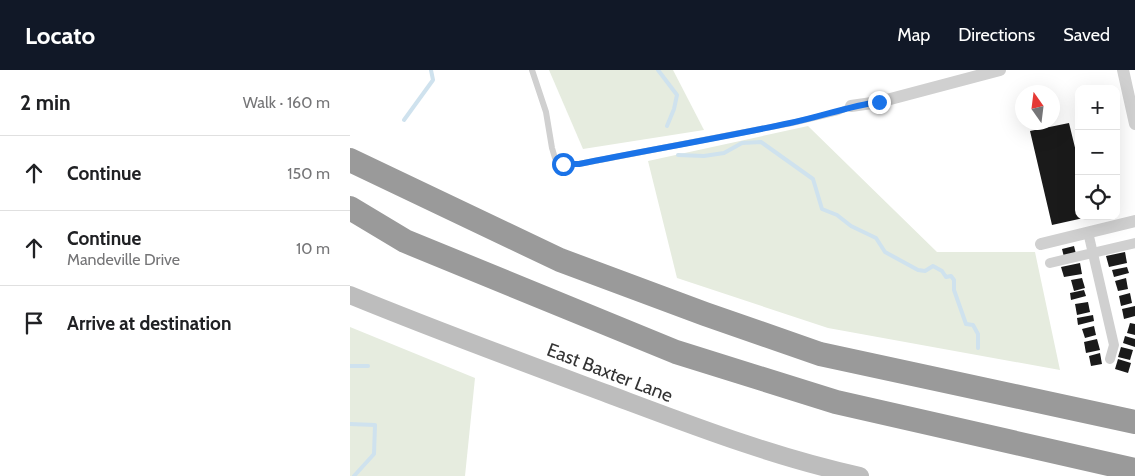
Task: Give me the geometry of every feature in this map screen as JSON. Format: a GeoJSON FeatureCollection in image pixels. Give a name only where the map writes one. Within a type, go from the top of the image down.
{"type":"FeatureCollection","features":[{"type":"Feature","properties":{"kind":"highway"},"geometry":{"type":"LineString","coordinates":[[350,160],[560,260],[820,354],[1135,422]]}},
{"type":"Feature","properties":{"kind":"highway"},"geometry":{"type":"LineString","coordinates":[[350,208],[405,241],[676,352],[836,402],[1135,470]]}},
{"type":"Feature","properties":{"kind":"highway"},"geometry":{"type":"LineString","coordinates":[[1074,408],[1135,415]]}},
{"type":"Feature","properties":{"kind":"main road","name":"East Baxter Lane"},"geometry":{"type":"LineString","coordinates":[[350,295],[707,431],[774,454],[860,476]]}},
{"type":"Feature","properties":{"kind":"street"},"geometry":{"type":"LineString","coordinates":[[851,106],[879,102],[1000,70]]}},
{"type":"Feature","properties":{"kind":"street"},"geometry":{"type":"LineString","coordinates":[[1123,70],[1135,124]]}},
{"type":"Feature","properties":{"kind":"street"},"geometry":{"type":"LineString","coordinates":[[1041,244],[1135,221]]}},
{"type":"Feature","properties":{"kind":"street"},"geometry":{"type":"LineString","coordinates":[[1088,232],[1114,345],[1110,359]]}},
{"type":"Feature","properties":{"kind":"street"},"geometry":{"type":"LineString","coordinates":[[1050,263],[1135,244]]}},
{"type":"Feature","properties":{"kind":"lane"},"geometry":{"type":"LineString","coordinates":[[532,70],[546,112],[554,153],[556,158],[563,164],[579,164],[792,123],[838,112],[851,106]]}},
{"type":"Feature","properties":{"kind":"shaded area"},"geometry":{"type":"Polygon","coordinates":[[[549,70],[673,70],[704,130],[583,149],[549,70]]]}},
{"type":"Feature","properties":{"kind":"shaded area"},"geometry":{"type":"Polygon","coordinates":[[[808,126],[937,252],[1035,252],[1060,370],[828,328],[677,278],[648,161],[808,126]]]}},
{"type":"Feature","properties":{"kind":"shaded area"},"geometry":{"type":"Polygon","coordinates":[[[350,327],[475,378],[465,476],[350,476],[350,327]]]}},
{"type":"Feature","properties":{"kind":"building"},"geometry":{"type":"Polygon","coordinates":[[[1069,123],[1075,148],[1075,220],[1052,225],[1030,131],[1060,130],[1060,125],[1069,123]]]}},
{"type":"Feature","properties":{"kind":"building"},"geometry":{"type":"Polygon","coordinates":[[[1074,246],[1076,254],[1064,257],[1062,249],[1074,246]]]}},
{"type":"Feature","properties":{"kind":"building"},"geometry":{"type":"Polygon","coordinates":[[[1125,252],[1127,263],[1109,267],[1106,256],[1125,252]]]}},
{"type":"Feature","properties":{"kind":"building"},"geometry":{"type":"Polygon","coordinates":[[[1080,263],[1082,274],[1064,277],[1061,267],[1080,263]]]}},
{"type":"Feature","properties":{"kind":"building"},"geometry":{"type":"Polygon","coordinates":[[[1127,267],[1129,273],[1114,277],[1112,270],[1127,267]]]}},
{"type":"Feature","properties":{"kind":"building"},"geometry":{"type":"Polygon","coordinates":[[[1082,278],[1085,288],[1074,291],[1071,280],[1082,278]]]}},
{"type":"Feature","properties":{"kind":"building"},"geometry":{"type":"Polygon","coordinates":[[[1126,278],[1128,289],[1118,291],[1115,281],[1126,278]]]}},
{"type":"Feature","properties":{"kind":"building"},"geometry":{"type":"Polygon","coordinates":[[[1084,290],[1086,296],[1071,300],[1070,293],[1084,290]]]}},
{"type":"Feature","properties":{"kind":"building"},"geometry":{"type":"Polygon","coordinates":[[[1130,293],[1132,303],[1121,306],[1119,296],[1130,293]]]}},
{"type":"Feature","properties":{"kind":"building"},"geometry":{"type":"Polygon","coordinates":[[[1088,302],[1090,312],[1077,315],[1075,304],[1088,302]]]}},
{"type":"Feature","properties":{"kind":"building"},"geometry":{"type":"Polygon","coordinates":[[[1135,306],[1135,316],[1124,319],[1122,309],[1135,306]]]}},
{"type":"Feature","properties":{"kind":"building"},"geometry":{"type":"Polygon","coordinates":[[[1093,315],[1094,321],[1078,325],[1077,318],[1093,315]]]}},
{"type":"Feature","properties":{"kind":"building"},"geometry":{"type":"Polygon","coordinates":[[[1130,323],[1135,324],[1135,335],[1127,333],[1130,323]]]}},
{"type":"Feature","properties":{"kind":"building"},"geometry":{"type":"Polygon","coordinates":[[[1094,326],[1096,335],[1085,338],[1082,329],[1094,326]]]}},
{"type":"Feature","properties":{"kind":"building"},"geometry":{"type":"Polygon","coordinates":[[[1125,336],[1135,339],[1135,347],[1123,343],[1125,336]]]}},
{"type":"Feature","properties":{"kind":"building"},"geometry":{"type":"Polygon","coordinates":[[[1097,339],[1100,350],[1086,353],[1084,342],[1097,339]]]}},
{"type":"Feature","properties":{"kind":"building"},"geometry":{"type":"Polygon","coordinates":[[[1121,347],[1133,350],[1130,360],[1118,357],[1121,347]]]}},
{"type":"Feature","properties":{"kind":"building"},"geometry":{"type":"Polygon","coordinates":[[[1100,353],[1102,364],[1091,366],[1089,356],[1100,353]]]}},
{"type":"Feature","properties":{"kind":"building"},"geometry":{"type":"Polygon","coordinates":[[[1118,359],[1131,363],[1128,373],[1115,369],[1118,359]]]}},
{"type":"Feature","properties":{"kind":"waterway"},"geometry":{"type":"LineString","coordinates":[[404,120],[433,80],[431,70]]}},
{"type":"Feature","properties":{"kind":"waterway"},"geometry":{"type":"LineString","coordinates":[[658,70],[677,95],[667,126]]}},
{"type":"Feature","properties":{"kind":"waterway"},"geometry":{"type":"LineString","coordinates":[[678,155],[704,156],[724,153],[742,143],[761,142],[813,179],[822,209],[837,215],[851,226],[876,238],[885,252],[918,270],[925,271],[933,266],[942,271],[946,277],[951,276],[954,280],[954,290],[966,324],[973,325],[978,334],[978,348]]}},
{"type":"Feature","properties":{"kind":"waterway"},"geometry":{"type":"LineString","coordinates":[[350,366],[368,366]]}},
{"type":"Feature","properties":{"kind":"waterway"},"geometry":{"type":"LineString","coordinates":[[350,424],[375,425],[374,454],[354,476]]}},
{"type":"Feature","properties":{"kind":"route"},"geometry":{"type":"LineString","coordinates":[[563,164],[579,164],[792,123],[838,112],[851,106],[879,102]]}}]}
